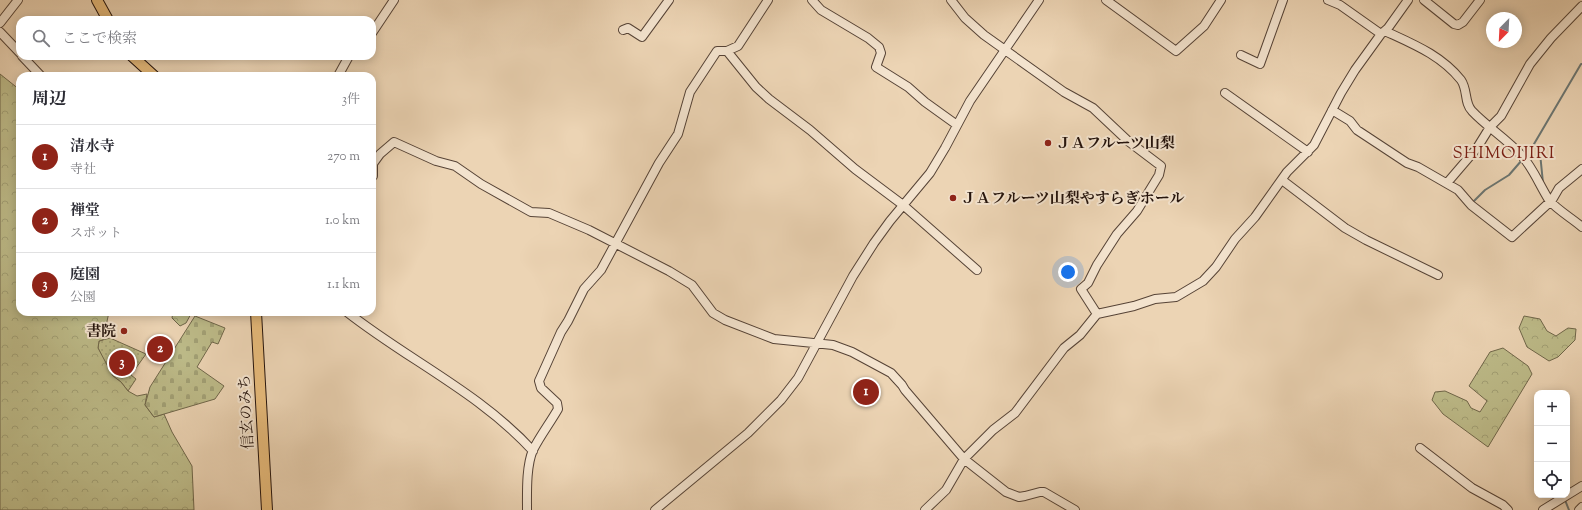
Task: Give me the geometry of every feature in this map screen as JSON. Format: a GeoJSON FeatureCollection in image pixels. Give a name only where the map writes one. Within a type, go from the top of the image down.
{"type":"FeatureCollection","features":[{"type":"Feature","properties":{"kind":"main road"},"geometry":{"type":"LineString","coordinates":[[97,0],[106,16]]}},
{"type":"Feature","properties":{"kind":"main road"},"geometry":{"type":"LineString","coordinates":[[136,60],[150,72]]}},
{"type":"Feature","properties":{"kind":"main road","name":"信玄のみち"},"geometry":{"type":"LineString","coordinates":[[256,316],[267,510]]}},
{"type":"Feature","properties":{"kind":"street"},"geometry":{"type":"LineString","coordinates":[[0,23],[18,0]]}},
{"type":"Feature","properties":{"kind":"street"},"geometry":{"type":"LineString","coordinates":[[376,27],[394,0]]}},
{"type":"Feature","properties":{"kind":"street"},"geometry":{"type":"LineString","coordinates":[[623,30],[628,28],[642,37],[669,0]]}},
{"type":"Feature","properties":{"kind":"street"},"geometry":{"type":"LineString","coordinates":[[527,510],[528,484],[533,451],[558,409],[557,402],[541,388],[539,381],[561,332],[584,289],[601,270],[659,163],[678,134],[692,88],[717,51],[727,51],[738,46],[768,0]]}},
{"type":"Feature","properties":{"kind":"street"},"geometry":{"type":"LineString","coordinates":[[812,0],[821,10],[868,38],[879,47],[881,52],[876,67],[908,87],[925,102],[957,125]]}},
{"type":"Feature","properties":{"kind":"street"},"geometry":{"type":"LineString","coordinates":[[951,0],[965,18],[984,35],[1064,92],[1093,108],[1128,141],[1161,166],[1159,175],[1137,211],[1117,234],[1097,265],[1088,283],[1081,289],[1097,314]]}},
{"type":"Feature","properties":{"kind":"street"},"geometry":{"type":"LineString","coordinates":[[655,510],[748,433],[781,400],[798,378],[853,276],[890,221],[930,172],[945,148],[970,101],[1039,0]]}},
{"type":"Feature","properties":{"kind":"street"},"geometry":{"type":"LineString","coordinates":[[1106,0],[1176,51],[1204,26],[1222,0]]}},
{"type":"Feature","properties":{"kind":"street"},"geometry":{"type":"LineString","coordinates":[[1241,55],[1260,64],[1283,0]]}},
{"type":"Feature","properties":{"kind":"street"},"geometry":{"type":"LineString","coordinates":[[1328,0],[1340,5],[1383,32],[1425,50],[1442,61],[1461,81],[1466,89],[1467,101],[1470,110],[1523,157],[1552,198],[1582,227]]}},
{"type":"Feature","properties":{"kind":"street"},"geometry":{"type":"LineString","coordinates":[[925,510],[946,490],[964,459],[994,430],[1015,413],[1064,348],[1080,335],[1097,314],[1134,306],[1155,299],[1176,297],[1203,281],[1216,267],[1235,239],[1254,217],[1287,172],[1314,145],[1341,93],[1383,32],[1408,0]]}},
{"type":"Feature","properties":{"kind":"street"},"geometry":{"type":"LineString","coordinates":[[1424,0],[1454,24],[1458,25],[1480,0]]}},
{"type":"Feature","properties":{"kind":"street"},"geometry":{"type":"LineString","coordinates":[[1447,182],[1477,148],[1490,127],[1501,116],[1530,64],[1551,38],[1582,6]]}},
{"type":"Feature","properties":{"kind":"street"},"geometry":{"type":"LineString","coordinates":[[0,32],[16,50]]}},
{"type":"Feature","properties":{"kind":"street"},"geometry":{"type":"LineString","coordinates":[[727,51],[756,88],[810,130],[855,168],[903,204],[977,270]]}},
{"type":"Feature","properties":{"kind":"street"},"geometry":{"type":"LineString","coordinates":[[26,60],[37,72]]}},
{"type":"Feature","properties":{"kind":"street"},"geometry":{"type":"LineString","coordinates":[[340,72],[347,60]]}},
{"type":"Feature","properties":{"kind":"street"},"geometry":{"type":"LineString","coordinates":[[1225,93],[1308,152]]}},
{"type":"Feature","properties":{"kind":"street"},"geometry":{"type":"LineString","coordinates":[[1332,110],[1350,122],[1357,130],[1407,163],[1447,182],[1458,190],[1471,205],[1512,237],[1552,198],[1559,188],[1582,169]]}},
{"type":"Feature","properties":{"kind":"street"},"geometry":{"type":"LineString","coordinates":[[376,160],[394,142],[436,161],[455,166],[481,184],[531,212],[549,213],[615,243],[684,280],[692,285],[716,316],[774,339],[818,343],[852,352],[891,373],[964,459],[1006,492],[1012,495],[1025,496],[1044,492],[1075,510]]}},
{"type":"Feature","properties":{"kind":"street"},"geometry":{"type":"LineString","coordinates":[[1282,180],[1345,228],[1438,276]]}},
{"type":"Feature","properties":{"kind":"street"},"geometry":{"type":"LineString","coordinates":[[352,316],[367,328],[482,404],[533,451]]}},
{"type":"Feature","properties":{"kind":"street"},"geometry":{"type":"LineString","coordinates":[[1420,448],[1472,488],[1503,505],[1508,510]]}},
{"type":"Feature","properties":{"kind":"street"},"geometry":{"type":"LineString","coordinates":[[1543,510],[1582,486]]}},
{"type":"Feature","properties":{"kind":"street"},"geometry":{"type":"LineString","coordinates":[[1579,510],[1582,506]]}},
{"type":"Feature","properties":{"kind":"green space"},"geometry":{"type":"Polygon","coordinates":[[[0,74],[16,87],[16,316],[108,316],[103,340],[99,341],[98,348],[113,376],[121,382],[128,391],[137,396],[147,394],[145,405],[154,417],[164,414],[172,432],[192,466],[194,510],[0,510],[0,74]]]}},
{"type":"Feature","properties":{"kind":"green space"},"geometry":{"type":"Polygon","coordinates":[[[172,316],[190,316],[186,323],[180,326],[172,318],[172,316]]]}},
{"type":"Feature","properties":{"kind":"green space"},"geometry":{"type":"Polygon","coordinates":[[[195,316],[225,328],[218,344],[212,342],[197,367],[224,386],[215,399],[154,417],[145,405],[150,387],[195,316]]]}},
{"type":"Feature","properties":{"kind":"green space"},"geometry":{"type":"Polygon","coordinates":[[[1524,316],[1540,319],[1547,331],[1556,336],[1568,328],[1576,329],[1575,340],[1558,357],[1549,361],[1527,347],[1519,328],[1524,316]]]}},
{"type":"Feature","properties":{"kind":"green space"},"geometry":{"type":"Polygon","coordinates":[[[110,338],[146,354],[131,375],[136,379],[128,391],[121,382],[113,376],[98,348],[99,341],[110,338]]]}},
{"type":"Feature","properties":{"kind":"green space"},"geometry":{"type":"Polygon","coordinates":[[[1503,348],[1528,366],[1532,374],[1488,447],[1443,414],[1432,400],[1435,392],[1445,391],[1467,401],[1471,408],[1480,412],[1487,401],[1469,386],[1490,352],[1503,348]]]}},
{"type":"Feature","properties":{"kind":"waterway"},"geometry":{"type":"LineString","coordinates":[[1543,183],[1540,153],[1534,144],[1582,64]]}},
{"type":"Feature","properties":{"kind":"waterway"},"geometry":{"type":"LineString","coordinates":[[1473,202],[1485,190],[1509,175],[1522,160]]}},
{"type":"Feature","properties":{"kind":"waterway"},"geometry":{"type":"LineString","coordinates":[[1565,500],[1569,510]]}},
{"type":"Feature","properties":{"kind":"place","name":"ＪＡフルーツ山梨"},"geometry":{"type":"Point","coordinates":[1048,143]}},
{"type":"Feature","properties":{"kind":"place","name":"ＪＡフルーツ山梨やすらぎホール"},"geometry":{"type":"Point","coordinates":[953,198]}},
{"type":"Feature","properties":{"kind":"place","name":"書院"},"geometry":{"type":"Point","coordinates":[124,331]}},
{"type":"Feature","properties":{"kind":"place","name":"禅堂"},"geometry":{"type":"Point","coordinates":[160,349]}},
{"type":"Feature","properties":{"kind":"place","name":"庭園"},"geometry":{"type":"Point","coordinates":[122,363]}},
{"type":"Feature","properties":{"kind":"place","name":"清水寺"},"geometry":{"type":"Point","coordinates":[866,392]}},
{"type":"Feature","properties":{"kind":"district","name":"SHIMOIJIRI"},"geometry":{"type":"Point","coordinates":[1504,152]}}]}
